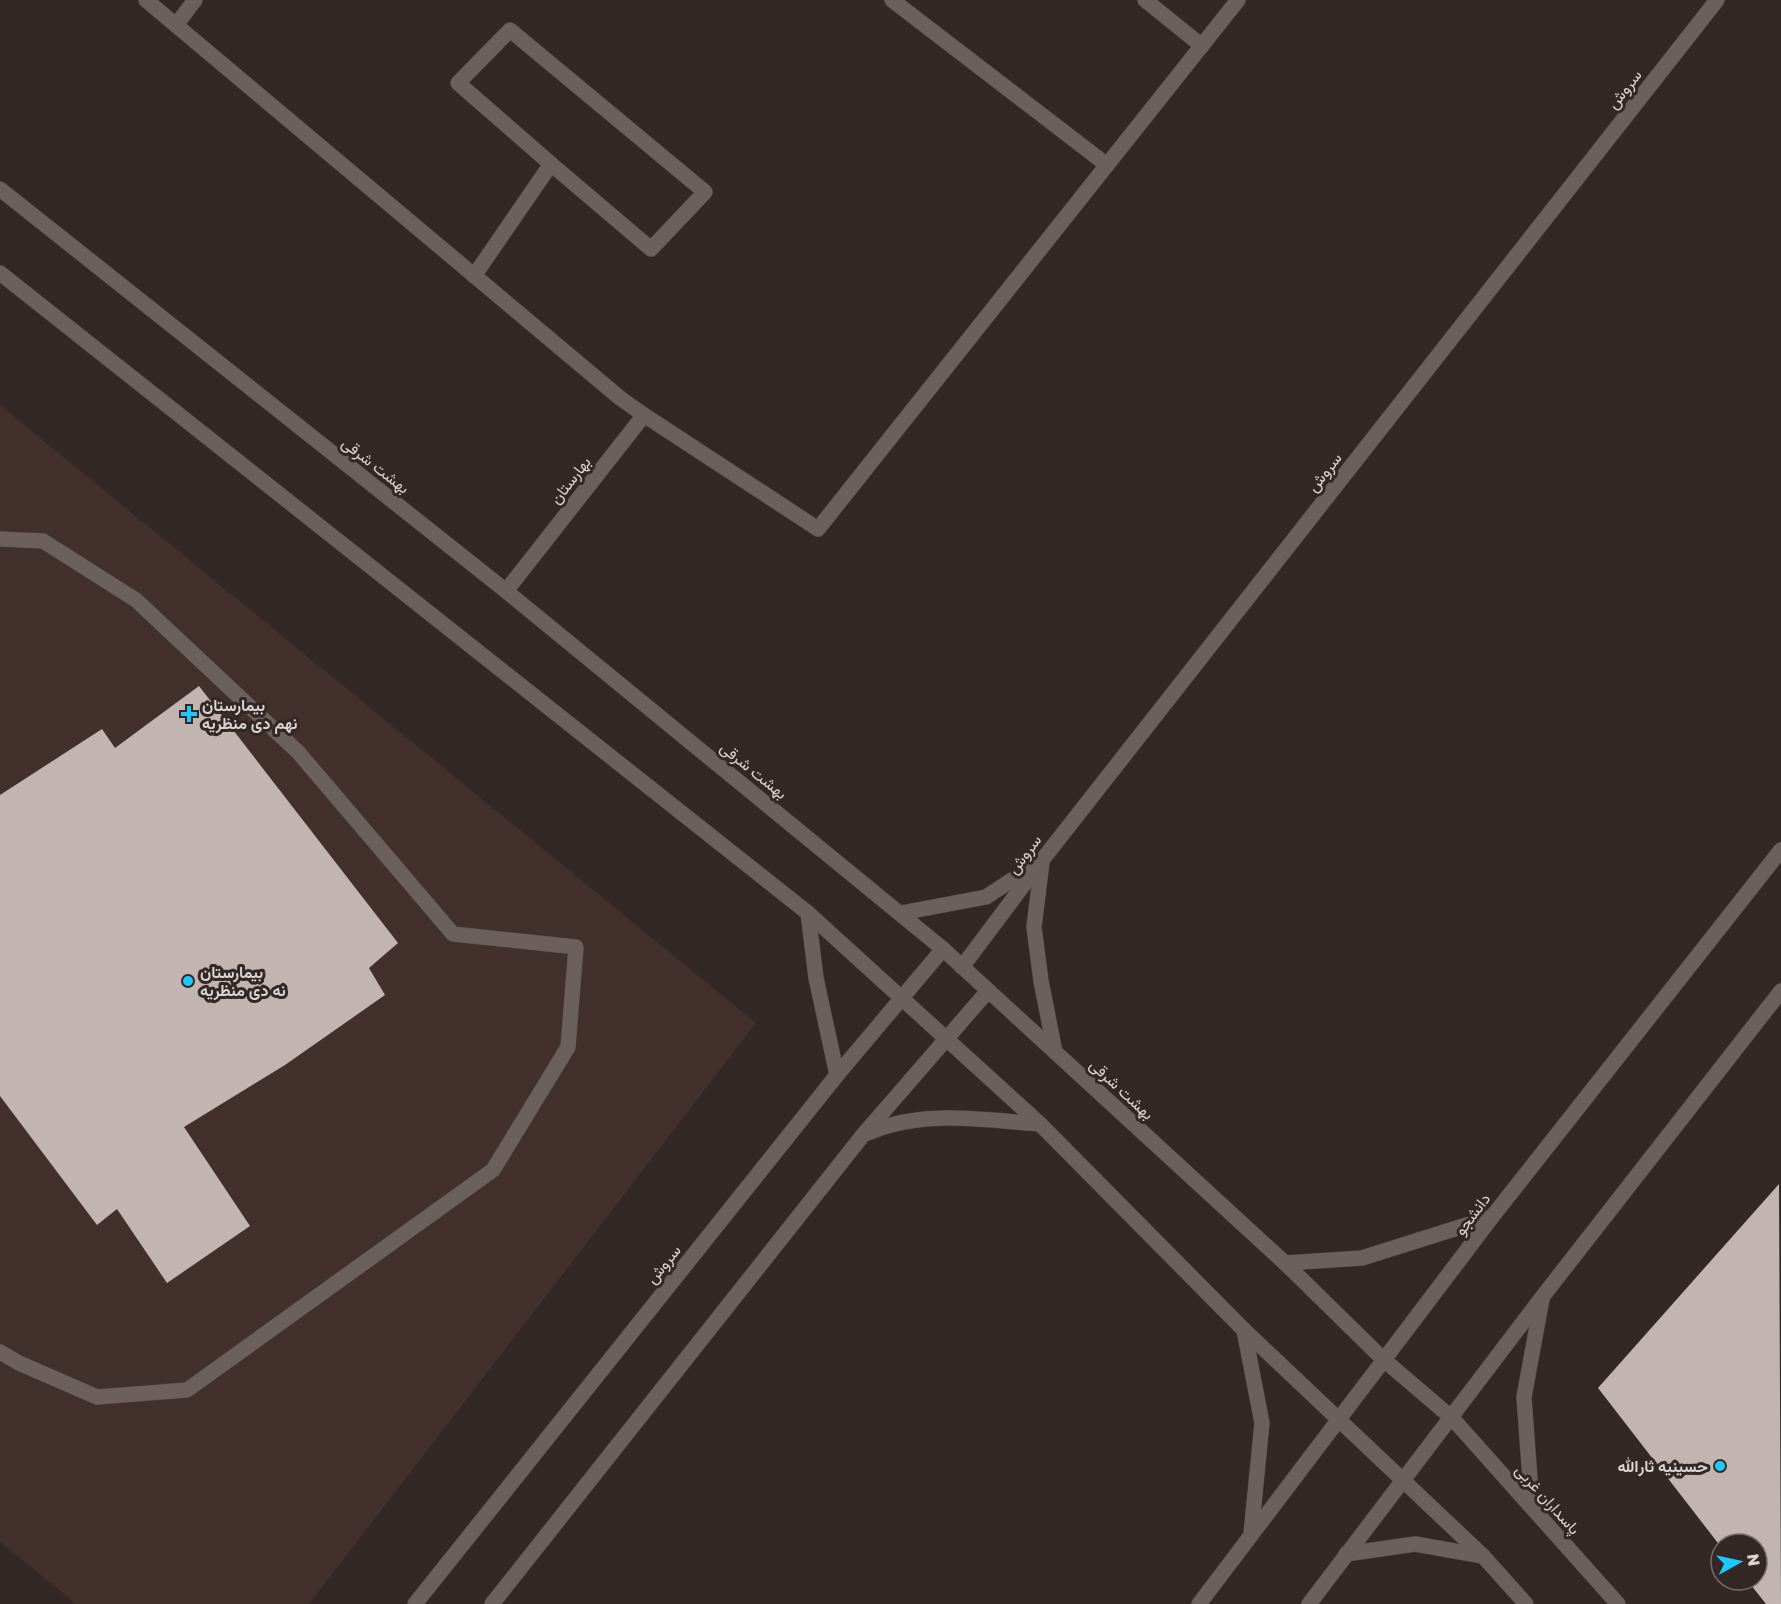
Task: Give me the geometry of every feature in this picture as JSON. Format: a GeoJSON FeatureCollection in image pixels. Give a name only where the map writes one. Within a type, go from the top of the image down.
{"type":"FeatureCollection","features":[{"type":"Feature","properties":{"kind":"main road"},"geometry":{"type":"LineString","coordinates":[[146,0],[620,398],[818,529],[1238,0]]}},
{"type":"Feature","properties":{"kind":"main road"},"geometry":{"type":"LineString","coordinates":[[176,25],[195,0]]}},
{"type":"Feature","properties":{"kind":"main road"},"geometry":{"type":"LineString","coordinates":[[892,0],[1107,165]]}},
{"type":"Feature","properties":{"kind":"main road"},"geometry":{"type":"LineString","coordinates":[[1145,0],[1202,46]]}},
{"type":"Feature","properties":{"kind":"main road","name":"سروش"},"geometry":{"type":"LineString","coordinates":[[962,967],[1043,859],[1717,0]]}},
{"type":"Feature","properties":{"kind":"main road"},"geometry":{"type":"LineString","coordinates":[[510,30],[705,192],[651,249],[551,164],[458,83],[510,30]]}},
{"type":"Feature","properties":{"kind":"main road"},"geometry":{"type":"LineString","coordinates":[[474,276],[551,164]]}},
{"type":"Feature","properties":{"kind":"main road","name":"بهشت شرقی"},"geometry":{"type":"LineString","coordinates":[[0,189],[506,591],[902,913],[1285,1263],[1384,1360],[1452,1418]]}},
{"type":"Feature","properties":{"kind":"main road"},"geometry":{"type":"LineString","coordinates":[[0,273],[808,912],[1040,1124],[1244,1330],[1483,1556],[1526,1604]]}},
{"type":"Feature","properties":{"kind":"main road","name":"بهارستان"},"geometry":{"type":"LineString","coordinates":[[506,591],[644,415]]}},
{"type":"Feature","properties":{"kind":"main road"},"geometry":{"type":"LineString","coordinates":[[0,539],[43,541],[136,600],[298,752],[453,934],[576,947],[568,1047],[493,1170],[187,1390],[97,1397],[19,1363],[0,1352]]}},
{"type":"Feature","properties":{"kind":"main road","name":"دانشجو"},"geometry":{"type":"LineString","coordinates":[[1199,1604],[1492,1216],[1781,850]]}},
{"type":"Feature","properties":{"kind":"main road"},"geometry":{"type":"LineString","coordinates":[[902,913],[986,897],[1043,859]]}},
{"type":"Feature","properties":{"kind":"main road"},"geometry":{"type":"LineString","coordinates":[[1043,859],[1034,927],[1041,981],[1055,1052]]}},
{"type":"Feature","properties":{"kind":"main road"},"geometry":{"type":"LineString","coordinates":[[808,912],[816,978],[837,1075]]}},
{"type":"Feature","properties":{"kind":"main road","name":"سروش"},"geometry":{"type":"LineString","coordinates":[[415,1604],[837,1075],[943,949]]}},
{"type":"Feature","properties":{"kind":"main road"},"geometry":{"type":"LineString","coordinates":[[492,1604],[862,1135],[987,992]]}},
{"type":"Feature","properties":{"kind":"main road"},"geometry":{"type":"LineString","coordinates":[[1309,1604],[1543,1296],[1779,998]]}},
{"type":"Feature","properties":{"kind":"main road"},"geometry":{"type":"LineString","coordinates":[[862,1135],[889,1123],[954,1117],[1040,1124]]}},
{"type":"Feature","properties":{"kind":"main road"},"geometry":{"type":"LineString","coordinates":[[1285,1263],[1362,1258],[1492,1216]]}},
{"type":"Feature","properties":{"kind":"main road"},"geometry":{"type":"LineString","coordinates":[[1532,1508],[1524,1397],[1543,1296]]}},
{"type":"Feature","properties":{"kind":"main road"},"geometry":{"type":"LineString","coordinates":[[1244,1330],[1262,1423],[1251,1535]]}},
{"type":"Feature","properties":{"kind":"main road","name":"پاسداران غربی"},"geometry":{"type":"LineString","coordinates":[[1452,1418],[1618,1604]]}},
{"type":"Feature","properties":{"kind":"main road"},"geometry":{"type":"LineString","coordinates":[[1346,1554],[1415,1544],[1483,1556]]}},
{"type":"Feature","properties":{"kind":"shaded area","name":"بیمارستان نهم دی منظریه"},"geometry":{"type":"Polygon","coordinates":[[[0,405],[756,1023],[309,1604],[76,1604],[0,1542],[0,405]]]}},
{"type":"Feature","properties":{"kind":"building","name":"بیمارستان نه دی منظریه"},"geometry":{"type":"Polygon","coordinates":[[[199,686],[398,943],[369,968],[385,995],[285,1065],[184,1127],[250,1226],[167,1283],[117,1209],[97,1225],[0,1096],[0,795],[102,729],[115,748],[199,686]]]}},
{"type":"Feature","properties":{"kind":"building","name":"حسینیه ثارالله"},"geometry":{"type":"Polygon","coordinates":[[[1779,1184],[1781,1604],[1766,1604],[1756,1592],[1769,1592],[1769,1532],[1709,1532],[1598,1388],[1779,1184]]]}},
{"type":"Feature","properties":{"kind":"place","name":"بیمارستان نهم دی منظریه"},"geometry":{"type":"Point","coordinates":[189,714]}},
{"type":"Feature","properties":{"kind":"place","name":"بیمارستان نه دی منظریه"},"geometry":{"type":"Point","coordinates":[188,981]}},
{"type":"Feature","properties":{"kind":"place","name":"حسینیه ثارالله"},"geometry":{"type":"Point","coordinates":[1720,1466]}}]}
